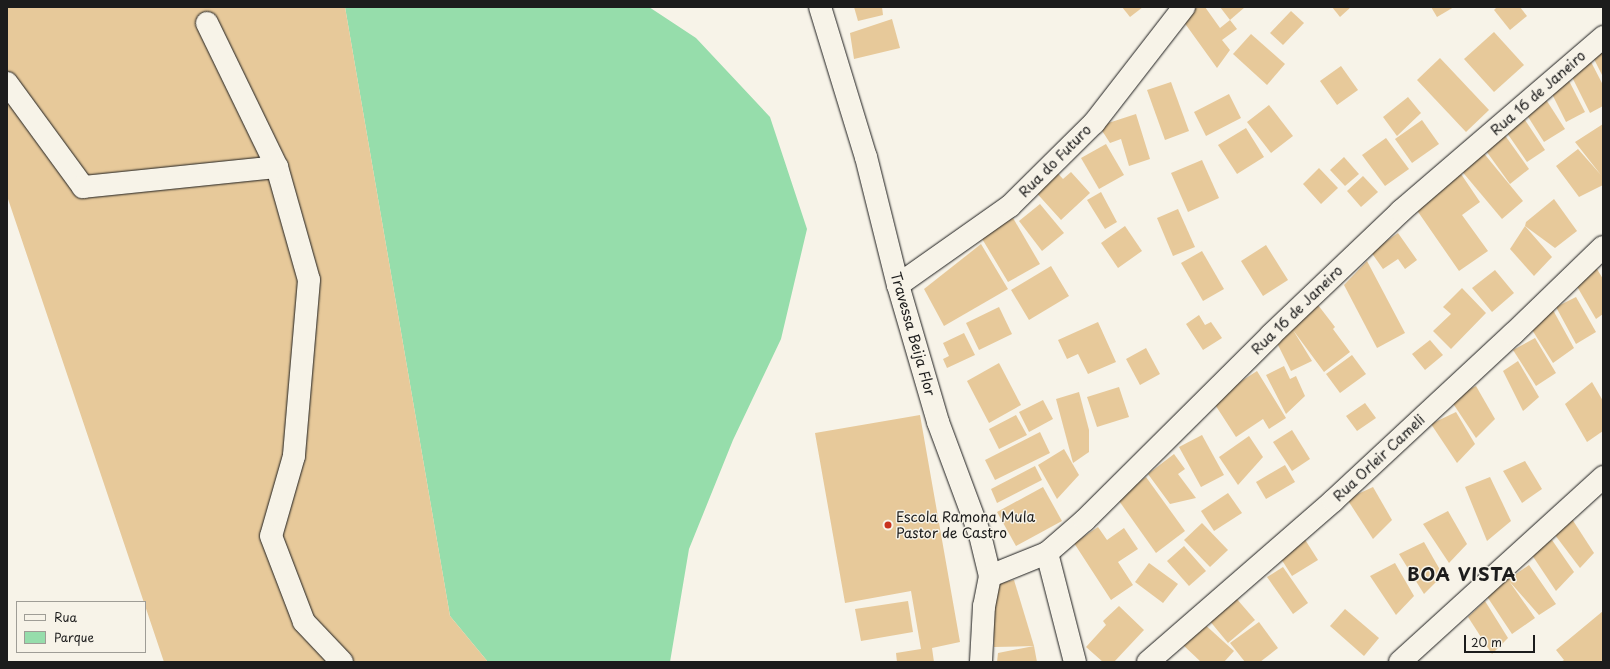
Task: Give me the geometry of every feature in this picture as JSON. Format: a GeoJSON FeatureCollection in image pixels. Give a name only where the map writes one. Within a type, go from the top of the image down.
{"type":"FeatureCollection","features":[{"type":"Feature","properties":{"kind":"street","name":"Travessa Beija Flor"},"geometry":{"type":"LineString","coordinates":[[820,7],[866,156],[898,284],[938,422],[980,535],[990,576],[984,606],[981,662]]}},
{"type":"Feature","properties":{"kind":"street","name":"Rua do Futuro"},"geometry":{"type":"LineString","coordinates":[[898,284],[1010,206],[1094,123],[1184,7]]}},
{"type":"Feature","properties":{"kind":"street"},"geometry":{"type":"LineString","coordinates":[[207,23],[277,167],[309,280],[294,456],[271,536],[304,622],[342,662]]}},
{"type":"Feature","properties":{"kind":"street","name":"Rua 16 de Janeiro"},"geometry":{"type":"LineString","coordinates":[[990,576],[1047,553],[1085,520],[1271,335],[1401,211],[1603,37]]}},
{"type":"Feature","properties":{"kind":"street"},"geometry":{"type":"LineString","coordinates":[[7,83],[83,187],[277,167]]}},
{"type":"Feature","properties":{"kind":"street","name":"Rua Orleir Cameli"},"geometry":{"type":"LineString","coordinates":[[1148,662],[1333,501],[1513,334],[1603,247]]}},
{"type":"Feature","properties":{"kind":"street"},"geometry":{"type":"LineString","coordinates":[[1400,662],[1603,477]]}},
{"type":"Feature","properties":{"kind":"street"},"geometry":{"type":"LineString","coordinates":[[1047,553],[1075,662]]}},
{"type":"Feature","properties":{"kind":"green space"},"geometry":{"type":"Polygon","coordinates":[[[345,7],[649,7],[696,38],[770,117],[807,229],[781,339],[733,440],[689,549],[670,662],[488,662],[450,616],[345,7]]]}},
{"type":"Feature","properties":{"kind":"building"},"geometry":{"type":"Polygon","coordinates":[[[7,7],[345,7],[450,616],[488,662],[164,662],[146,609],[146,601],[143,601],[7,196],[7,7]]]}},
{"type":"Feature","properties":{"kind":"building"},"geometry":{"type":"Polygon","coordinates":[[[854,7],[882,7],[883,15],[858,21],[854,7]]]}},
{"type":"Feature","properties":{"kind":"building"},"geometry":{"type":"Polygon","coordinates":[[[1122,7],[1143,7],[1130,17],[1122,7]]]}},
{"type":"Feature","properties":{"kind":"building"},"geometry":{"type":"Polygon","coordinates":[[[1196,7],[1205,7],[1220,28],[1230,20],[1237,29],[1222,40],[1230,50],[1217,68],[1181,18],[1196,7]]]}},
{"type":"Feature","properties":{"kind":"building"},"geometry":{"type":"Polygon","coordinates":[[[1220,7],[1245,7],[1230,20],[1220,7]]]}},
{"type":"Feature","properties":{"kind":"building"},"geometry":{"type":"Polygon","coordinates":[[[1332,7],[1351,7],[1340,17],[1332,7]]]}},
{"type":"Feature","properties":{"kind":"building"},"geometry":{"type":"Polygon","coordinates":[[[1431,7],[1454,7],[1437,17],[1431,7]]]}},
{"type":"Feature","properties":{"kind":"building"},"geometry":{"type":"Polygon","coordinates":[[[1497,7],[1520,7],[1527,16],[1510,30],[1494,10],[1497,7]]]}},
{"type":"Feature","properties":{"kind":"building"},"geometry":{"type":"Polygon","coordinates":[[[1291,11],[1304,23],[1283,45],[1270,33],[1291,11]]]}},
{"type":"Feature","properties":{"kind":"building"},"geometry":{"type":"Polygon","coordinates":[[[892,19],[900,48],[854,59],[850,33],[892,19]]]}},
{"type":"Feature","properties":{"kind":"building"},"geometry":{"type":"Polygon","coordinates":[[[1494,32],[1524,65],[1494,92],[1464,59],[1494,32]]]}},
{"type":"Feature","properties":{"kind":"building"},"geometry":{"type":"Polygon","coordinates":[[[1251,34],[1285,64],[1267,85],[1233,54],[1251,34]]]}},
{"type":"Feature","properties":{"kind":"building"},"geometry":{"type":"Polygon","coordinates":[[[1603,48],[1603,77],[1593,57],[1603,48]]]}},
{"type":"Feature","properties":{"kind":"building"},"geometry":{"type":"Polygon","coordinates":[[[1440,58],[1489,110],[1466,132],[1417,80],[1440,58]]]}},
{"type":"Feature","properties":{"kind":"building"},"geometry":{"type":"Polygon","coordinates":[[[1590,60],[1603,85],[1603,106],[1590,113],[1569,71],[1590,60]]]}},
{"type":"Feature","properties":{"kind":"building"},"geometry":{"type":"Polygon","coordinates":[[[1341,66],[1358,90],[1337,105],[1320,81],[1341,66]]]}},
{"type":"Feature","properties":{"kind":"building"},"geometry":{"type":"Polygon","coordinates":[[[1567,77],[1585,112],[1566,122],[1551,92],[1567,77]]]}},
{"type":"Feature","properties":{"kind":"building"},"geometry":{"type":"Polygon","coordinates":[[[1171,82],[1189,131],[1165,140],[1147,90],[1171,82]]]}},
{"type":"Feature","properties":{"kind":"building"},"geometry":{"type":"Polygon","coordinates":[[[1229,94],[1241,118],[1206,136],[1194,112],[1229,94]]]}},
{"type":"Feature","properties":{"kind":"building"},"geometry":{"type":"Polygon","coordinates":[[[1408,97],[1421,113],[1397,136],[1383,117],[1408,97]]]}},
{"type":"Feature","properties":{"kind":"building"},"geometry":{"type":"Polygon","coordinates":[[[1545,98],[1565,129],[1544,142],[1525,112],[1545,98]]]}},
{"type":"Feature","properties":{"kind":"building"},"geometry":{"type":"Polygon","coordinates":[[[1269,105],[1293,136],[1271,153],[1247,122],[1269,105]]]}},
{"type":"Feature","properties":{"kind":"building"},"geometry":{"type":"Polygon","coordinates":[[[1136,114],[1150,159],[1129,166],[1121,139],[1110,143],[1099,126],[1136,114]]]}},
{"type":"Feature","properties":{"kind":"building"},"geometry":{"type":"Polygon","coordinates":[[[1523,117],[1545,150],[1527,162],[1505,130],[1523,117]]]}},
{"type":"Feature","properties":{"kind":"building"},"geometry":{"type":"Polygon","coordinates":[[[1422,120],[1439,144],[1412,163],[1395,139],[1422,120]]]}},
{"type":"Feature","properties":{"kind":"building"},"geometry":{"type":"Polygon","coordinates":[[[1603,124],[1603,185],[1579,197],[1556,166],[1578,149],[1601,175],[1575,142],[1603,124]]]}},
{"type":"Feature","properties":{"kind":"building"},"geometry":{"type":"Polygon","coordinates":[[[1246,128],[1264,157],[1237,174],[1218,145],[1246,128]]]}},
{"type":"Feature","properties":{"kind":"building"},"geometry":{"type":"Polygon","coordinates":[[[1504,134],[1529,169],[1510,184],[1484,148],[1504,134]]]}},
{"type":"Feature","properties":{"kind":"building"},"geometry":{"type":"Polygon","coordinates":[[[1386,138],[1409,169],[1385,186],[1362,155],[1386,138]]]}},
{"type":"Feature","properties":{"kind":"building"},"geometry":{"type":"Polygon","coordinates":[[[1106,144],[1124,175],[1099,189],[1081,158],[1106,144]]]}},
{"type":"Feature","properties":{"kind":"building"},"geometry":{"type":"Polygon","coordinates":[[[1482,151],[1523,201],[1502,219],[1460,169],[1482,151]]]}},
{"type":"Feature","properties":{"kind":"building"},"geometry":{"type":"Polygon","coordinates":[[[1344,157],[1359,174],[1345,186],[1330,170],[1344,157]]]}},
{"type":"Feature","properties":{"kind":"building"},"geometry":{"type":"Polygon","coordinates":[[[1202,160],[1219,198],[1188,212],[1171,173],[1202,160]]]}},
{"type":"Feature","properties":{"kind":"building"},"geometry":{"type":"Polygon","coordinates":[[[1319,168],[1338,188],[1321,204],[1303,184],[1319,168]]]}},
{"type":"Feature","properties":{"kind":"building"},"geometry":{"type":"Polygon","coordinates":[[[1054,169],[1063,179],[1071,172],[1090,193],[1061,220],[1033,189],[1054,169]]]}},
{"type":"Feature","properties":{"kind":"building"},"geometry":{"type":"Polygon","coordinates":[[[1461,174],[1480,202],[1462,215],[1488,251],[1459,271],[1414,206],[1461,174]]]}},
{"type":"Feature","properties":{"kind":"building"},"geometry":{"type":"Polygon","coordinates":[[[1363,176],[1378,192],[1361,207],[1347,191],[1363,176]]]}},
{"type":"Feature","properties":{"kind":"building"},"geometry":{"type":"Polygon","coordinates":[[[1101,192],[1117,222],[1105,229],[1087,200],[1101,192]]]}},
{"type":"Feature","properties":{"kind":"building"},"geometry":{"type":"Polygon","coordinates":[[[1554,199],[1577,231],[1555,248],[1525,226],[1526,222],[1554,199]]]}},
{"type":"Feature","properties":{"kind":"building"},"geometry":{"type":"Polygon","coordinates":[[[1040,204],[1064,233],[1042,251],[1019,221],[1040,204]]]}},
{"type":"Feature","properties":{"kind":"building"},"geometry":{"type":"Polygon","coordinates":[[[1178,209],[1195,247],[1173,256],[1157,218],[1178,209]]]}},
{"type":"Feature","properties":{"kind":"building"},"geometry":{"type":"Polygon","coordinates":[[[1013,218],[1040,264],[1008,282],[981,237],[1013,218]]]}},
{"type":"Feature","properties":{"kind":"building"},"geometry":{"type":"Polygon","coordinates":[[[1125,226],[1142,251],[1118,268],[1101,243],[1125,226]]]}},
{"type":"Feature","properties":{"kind":"building"},"geometry":{"type":"Polygon","coordinates":[[[1525,226],[1552,257],[1534,276],[1510,249],[1525,226]]]}},
{"type":"Feature","properties":{"kind":"building"},"geometry":{"type":"Polygon","coordinates":[[[1398,233],[1417,260],[1405,269],[1398,259],[1383,269],[1371,252],[1398,233]]]}},
{"type":"Feature","properties":{"kind":"building"},"geometry":{"type":"Polygon","coordinates":[[[981,244],[1008,289],[944,326],[924,289],[981,244]]]}},
{"type":"Feature","properties":{"kind":"building"},"geometry":{"type":"Polygon","coordinates":[[[1266,245],[1288,280],[1263,296],[1241,261],[1266,245]]]}},
{"type":"Feature","properties":{"kind":"building"},"geometry":{"type":"Polygon","coordinates":[[[1202,251],[1224,289],[1203,301],[1181,263],[1202,251]]]}},
{"type":"Feature","properties":{"kind":"building"},"geometry":{"type":"Polygon","coordinates":[[[1367,261],[1405,333],[1377,348],[1344,285],[1367,261]]]}},
{"type":"Feature","properties":{"kind":"building"},"geometry":{"type":"Polygon","coordinates":[[[1594,264],[1603,279],[1603,314],[1596,319],[1575,283],[1594,264]]]}},
{"type":"Feature","properties":{"kind":"building"},"geometry":{"type":"Polygon","coordinates":[[[1051,266],[1069,296],[1029,320],[1011,290],[1051,266]]]}},
{"type":"Feature","properties":{"kind":"building"},"geometry":{"type":"Polygon","coordinates":[[[1495,270],[1514,293],[1492,312],[1472,288],[1495,270]]]}},
{"type":"Feature","properties":{"kind":"building"},"geometry":{"type":"Polygon","coordinates":[[[1462,288],[1486,313],[1451,349],[1433,331],[1451,314],[1443,307],[1462,288]]]}},
{"type":"Feature","properties":{"kind":"building"},"geometry":{"type":"Polygon","coordinates":[[[1576,297],[1596,332],[1576,344],[1556,307],[1576,297]]]}},
{"type":"Feature","properties":{"kind":"building"},"geometry":{"type":"Polygon","coordinates":[[[1318,305],[1335,327],[1333,329],[1350,352],[1324,372],[1293,330],[1312,361],[1291,371],[1274,337],[1318,305]]]}},
{"type":"Feature","properties":{"kind":"building"},"geometry":{"type":"Polygon","coordinates":[[[999,307],[1012,334],[979,350],[966,323],[999,307]]]}},
{"type":"Feature","properties":{"kind":"building"},"geometry":{"type":"Polygon","coordinates":[[[1553,310],[1574,348],[1553,363],[1529,325],[1553,310]]]}},
{"type":"Feature","properties":{"kind":"building"},"geometry":{"type":"Polygon","coordinates":[[[1199,315],[1205,325],[1211,322],[1222,338],[1203,350],[1186,324],[1199,315]]]}},
{"type":"Feature","properties":{"kind":"building"},"geometry":{"type":"Polygon","coordinates":[[[1098,322],[1116,362],[1088,374],[1078,354],[1067,359],[1058,340],[1098,322]]]}},
{"type":"Feature","properties":{"kind":"building"},"geometry":{"type":"Polygon","coordinates":[[[964,333],[975,355],[947,368],[943,359],[949,356],[943,343],[964,333]]]}},
{"type":"Feature","properties":{"kind":"building"},"geometry":{"type":"Polygon","coordinates":[[[1535,338],[1556,373],[1536,386],[1513,350],[1535,338]]]}},
{"type":"Feature","properties":{"kind":"building"},"geometry":{"type":"Polygon","coordinates":[[[1430,340],[1443,355],[1425,370],[1412,354],[1430,340]]]}},
{"type":"Feature","properties":{"kind":"building"},"geometry":{"type":"Polygon","coordinates":[[[1146,348],[1160,374],[1140,385],[1126,359],[1146,348]]]}},
{"type":"Feature","properties":{"kind":"building"},"geometry":{"type":"Polygon","coordinates":[[[1352,355],[1366,374],[1340,393],[1326,374],[1352,355]]]}},
{"type":"Feature","properties":{"kind":"building"},"geometry":{"type":"Polygon","coordinates":[[[1518,361],[1539,397],[1523,411],[1503,371],[1518,361]]]}},
{"type":"Feature","properties":{"kind":"building"},"geometry":{"type":"Polygon","coordinates":[[[999,363],[1021,405],[989,423],[967,381],[999,363]]]}},
{"type":"Feature","properties":{"kind":"building"},"geometry":{"type":"Polygon","coordinates":[[[1284,366],[1290,379],[1296,376],[1305,396],[1286,414],[1266,375],[1284,366]]]}},
{"type":"Feature","properties":{"kind":"building"},"geometry":{"type":"Polygon","coordinates":[[[1257,371],[1286,418],[1269,429],[1263,419],[1236,437],[1212,400],[1257,371]]]}},
{"type":"Feature","properties":{"kind":"building"},"geometry":{"type":"Polygon","coordinates":[[[1592,382],[1603,401],[1603,431],[1587,442],[1565,404],[1592,382]]]}},
{"type":"Feature","properties":{"kind":"building"},"geometry":{"type":"Polygon","coordinates":[[[1476,386],[1495,419],[1476,438],[1450,399],[1476,386]]]}},
{"type":"Feature","properties":{"kind":"building"},"geometry":{"type":"Polygon","coordinates":[[[1119,387],[1129,417],[1097,427],[1087,397],[1119,387]]]}},
{"type":"Feature","properties":{"kind":"building"},"geometry":{"type":"Polygon","coordinates":[[[1079,392],[1089,430],[1089,452],[1073,463],[1056,399],[1079,392]]]}},
{"type":"Feature","properties":{"kind":"building"},"geometry":{"type":"Polygon","coordinates":[[[1043,400],[1053,419],[1029,432],[1019,412],[1043,400]]]}},
{"type":"Feature","properties":{"kind":"building"},"geometry":{"type":"Polygon","coordinates":[[[1365,403],[1376,418],[1357,431],[1346,416],[1365,403]]]}},
{"type":"Feature","properties":{"kind":"building"},"geometry":{"type":"Polygon","coordinates":[[[1456,412],[1475,444],[1457,463],[1431,424],[1456,412]]]}},
{"type":"Feature","properties":{"kind":"building"},"geometry":{"type":"Polygon","coordinates":[[[920,415],[960,642],[932,648],[934,662],[897,662],[896,653],[921,649],[911,591],[845,603],[815,433],[920,415]]]}},
{"type":"Feature","properties":{"kind":"building"},"geometry":{"type":"Polygon","coordinates":[[[1016,415],[1027,435],[999,449],[989,429],[1016,415]]]}},
{"type":"Feature","properties":{"kind":"building"},"geometry":{"type":"Polygon","coordinates":[[[1292,430],[1310,459],[1292,471],[1273,442],[1292,430]]]}},
{"type":"Feature","properties":{"kind":"building"},"geometry":{"type":"Polygon","coordinates":[[[1040,432],[1050,453],[995,480],[985,460],[1040,432]]]}},
{"type":"Feature","properties":{"kind":"building"},"geometry":{"type":"Polygon","coordinates":[[[1202,435],[1224,475],[1201,487],[1179,447],[1202,435]]]}},
{"type":"Feature","properties":{"kind":"building"},"geometry":{"type":"Polygon","coordinates":[[[1249,436],[1263,457],[1238,485],[1219,457],[1249,436]]]}},
{"type":"Feature","properties":{"kind":"building"},"geometry":{"type":"Polygon","coordinates":[[[1064,449],[1079,475],[1057,499],[1038,465],[1064,449]]]}},
{"type":"Feature","properties":{"kind":"building"},"geometry":{"type":"Polygon","coordinates":[[[1174,454],[1185,469],[1178,474],[1196,498],[1170,504],[1148,474],[1174,454]]]}},
{"type":"Feature","properties":{"kind":"building"},"geometry":{"type":"Polygon","coordinates":[[[1525,461],[1542,489],[1522,503],[1503,471],[1525,461]]]}},
{"type":"Feature","properties":{"kind":"building"},"geometry":{"type":"Polygon","coordinates":[[[1285,465],[1295,482],[1266,499],[1256,482],[1285,465]]]}},
{"type":"Feature","properties":{"kind":"building"},"geometry":{"type":"Polygon","coordinates":[[[1035,466],[1042,480],[997,503],[991,489],[1035,466]]]}},
{"type":"Feature","properties":{"kind":"building"},"geometry":{"type":"Polygon","coordinates":[[[1146,477],[1185,531],[1156,553],[1117,498],[1146,477]]]}},
{"type":"Feature","properties":{"kind":"building"},"geometry":{"type":"Polygon","coordinates":[[[1490,477],[1511,521],[1487,541],[1465,487],[1490,477]]]}},
{"type":"Feature","properties":{"kind":"building"},"geometry":{"type":"Polygon","coordinates":[[[1043,487],[1062,521],[1016,546],[997,512],[1043,487]]]}},
{"type":"Feature","properties":{"kind":"building"},"geometry":{"type":"Polygon","coordinates":[[[1373,487],[1392,520],[1373,539],[1347,499],[1373,487]]]}},
{"type":"Feature","properties":{"kind":"building"},"geometry":{"type":"Polygon","coordinates":[[[1228,493],[1242,513],[1214,531],[1201,511],[1228,493]]]}},
{"type":"Feature","properties":{"kind":"building"},"geometry":{"type":"Polygon","coordinates":[[[1448,511],[1467,544],[1449,563],[1423,524],[1448,511]]]}},
{"type":"Feature","properties":{"kind":"building"},"geometry":{"type":"Polygon","coordinates":[[[1572,519],[1594,553],[1580,568],[1555,535],[1572,519]]]}},
{"type":"Feature","properties":{"kind":"building"},"geometry":{"type":"Polygon","coordinates":[[[1202,523],[1228,550],[1210,567],[1184,540],[1202,523]]]}},
{"type":"Feature","properties":{"kind":"building"},"geometry":{"type":"Polygon","coordinates":[[[1098,527],[1107,540],[1124,528],[1138,549],[1118,562],[1133,585],[1111,600],[1074,543],[1098,527]]]}},
{"type":"Feature","properties":{"kind":"building"},"geometry":{"type":"Polygon","coordinates":[[[1304,538],[1318,560],[1292,576],[1278,554],[1304,538]]]}},
{"type":"Feature","properties":{"kind":"building"},"geometry":{"type":"Polygon","coordinates":[[[1552,540],[1574,572],[1556,591],[1530,552],[1552,540]]]}},
{"type":"Feature","properties":{"kind":"building"},"geometry":{"type":"Polygon","coordinates":[[[1424,542],[1443,575],[1424,594],[1399,554],[1424,542]]]}},
{"type":"Feature","properties":{"kind":"building"},"geometry":{"type":"Polygon","coordinates":[[[1184,546],[1206,571],[1189,586],[1167,561],[1184,546]]]}},
{"type":"Feature","properties":{"kind":"building"},"geometry":{"type":"Polygon","coordinates":[[[1149,563],[1178,584],[1163,603],[1135,582],[1149,563]]]}},
{"type":"Feature","properties":{"kind":"building"},"geometry":{"type":"Polygon","coordinates":[[[1395,563],[1414,596],[1396,615],[1370,576],[1395,563]]]}},
{"type":"Feature","properties":{"kind":"building"},"geometry":{"type":"Polygon","coordinates":[[[1529,565],[1556,604],[1539,615],[1509,581],[1535,618],[1512,634],[1486,595],[1529,565]]]}},
{"type":"Feature","properties":{"kind":"building"},"geometry":{"type":"Polygon","coordinates":[[[1283,567],[1308,603],[1293,614],[1267,577],[1283,567]]]}},
{"type":"Feature","properties":{"kind":"building"},"geometry":{"type":"Polygon","coordinates":[[[1014,580],[1034,646],[994,647],[992,585],[1014,580]]]}},
{"type":"Feature","properties":{"kind":"building"},"geometry":{"type":"Polygon","coordinates":[[[1236,598],[1255,620],[1228,643],[1209,620],[1236,598]]]}},
{"type":"Feature","properties":{"kind":"building"},"geometry":{"type":"Polygon","coordinates":[[[908,601],[913,632],[861,641],[855,609],[908,601]]]}},
{"type":"Feature","properties":{"kind":"building"},"geometry":{"type":"Polygon","coordinates":[[[1485,601],[1508,638],[1492,654],[1468,617],[1485,601]]]}},
{"type":"Feature","properties":{"kind":"building"},"geometry":{"type":"Polygon","coordinates":[[[1119,606],[1144,630],[1114,662],[1103,662],[1086,647],[1106,625],[1103,621],[1119,606]]]}},
{"type":"Feature","properties":{"kind":"building"},"geometry":{"type":"Polygon","coordinates":[[[1345,609],[1379,638],[1364,656],[1330,626],[1345,609]]]}},
{"type":"Feature","properties":{"kind":"building"},"geometry":{"type":"Polygon","coordinates":[[[1603,611],[1603,662],[1561,662],[1564,660],[1556,650],[1603,611]]]}},
{"type":"Feature","properties":{"kind":"building"},"geometry":{"type":"Polygon","coordinates":[[[1202,622],[1234,651],[1224,662],[1201,662],[1182,644],[1202,622]]]}},
{"type":"Feature","properties":{"kind":"building"},"geometry":{"type":"Polygon","coordinates":[[[1259,622],[1278,648],[1260,662],[1245,662],[1230,643],[1259,622]]]}},
{"type":"Feature","properties":{"kind":"building"},"geometry":{"type":"Polygon","coordinates":[[[1034,646],[1037,662],[997,662],[998,653],[1034,646]]]}},
{"type":"Feature","properties":{"kind":"place","name":"Escola Ramona Mula Pastor de Castro"},"geometry":{"type":"Point","coordinates":[888,525]}},
{"type":"Feature","properties":{"kind":"district","name":"BOA VISTA"},"geometry":{"type":"Point","coordinates":[1462,574]}}]}
